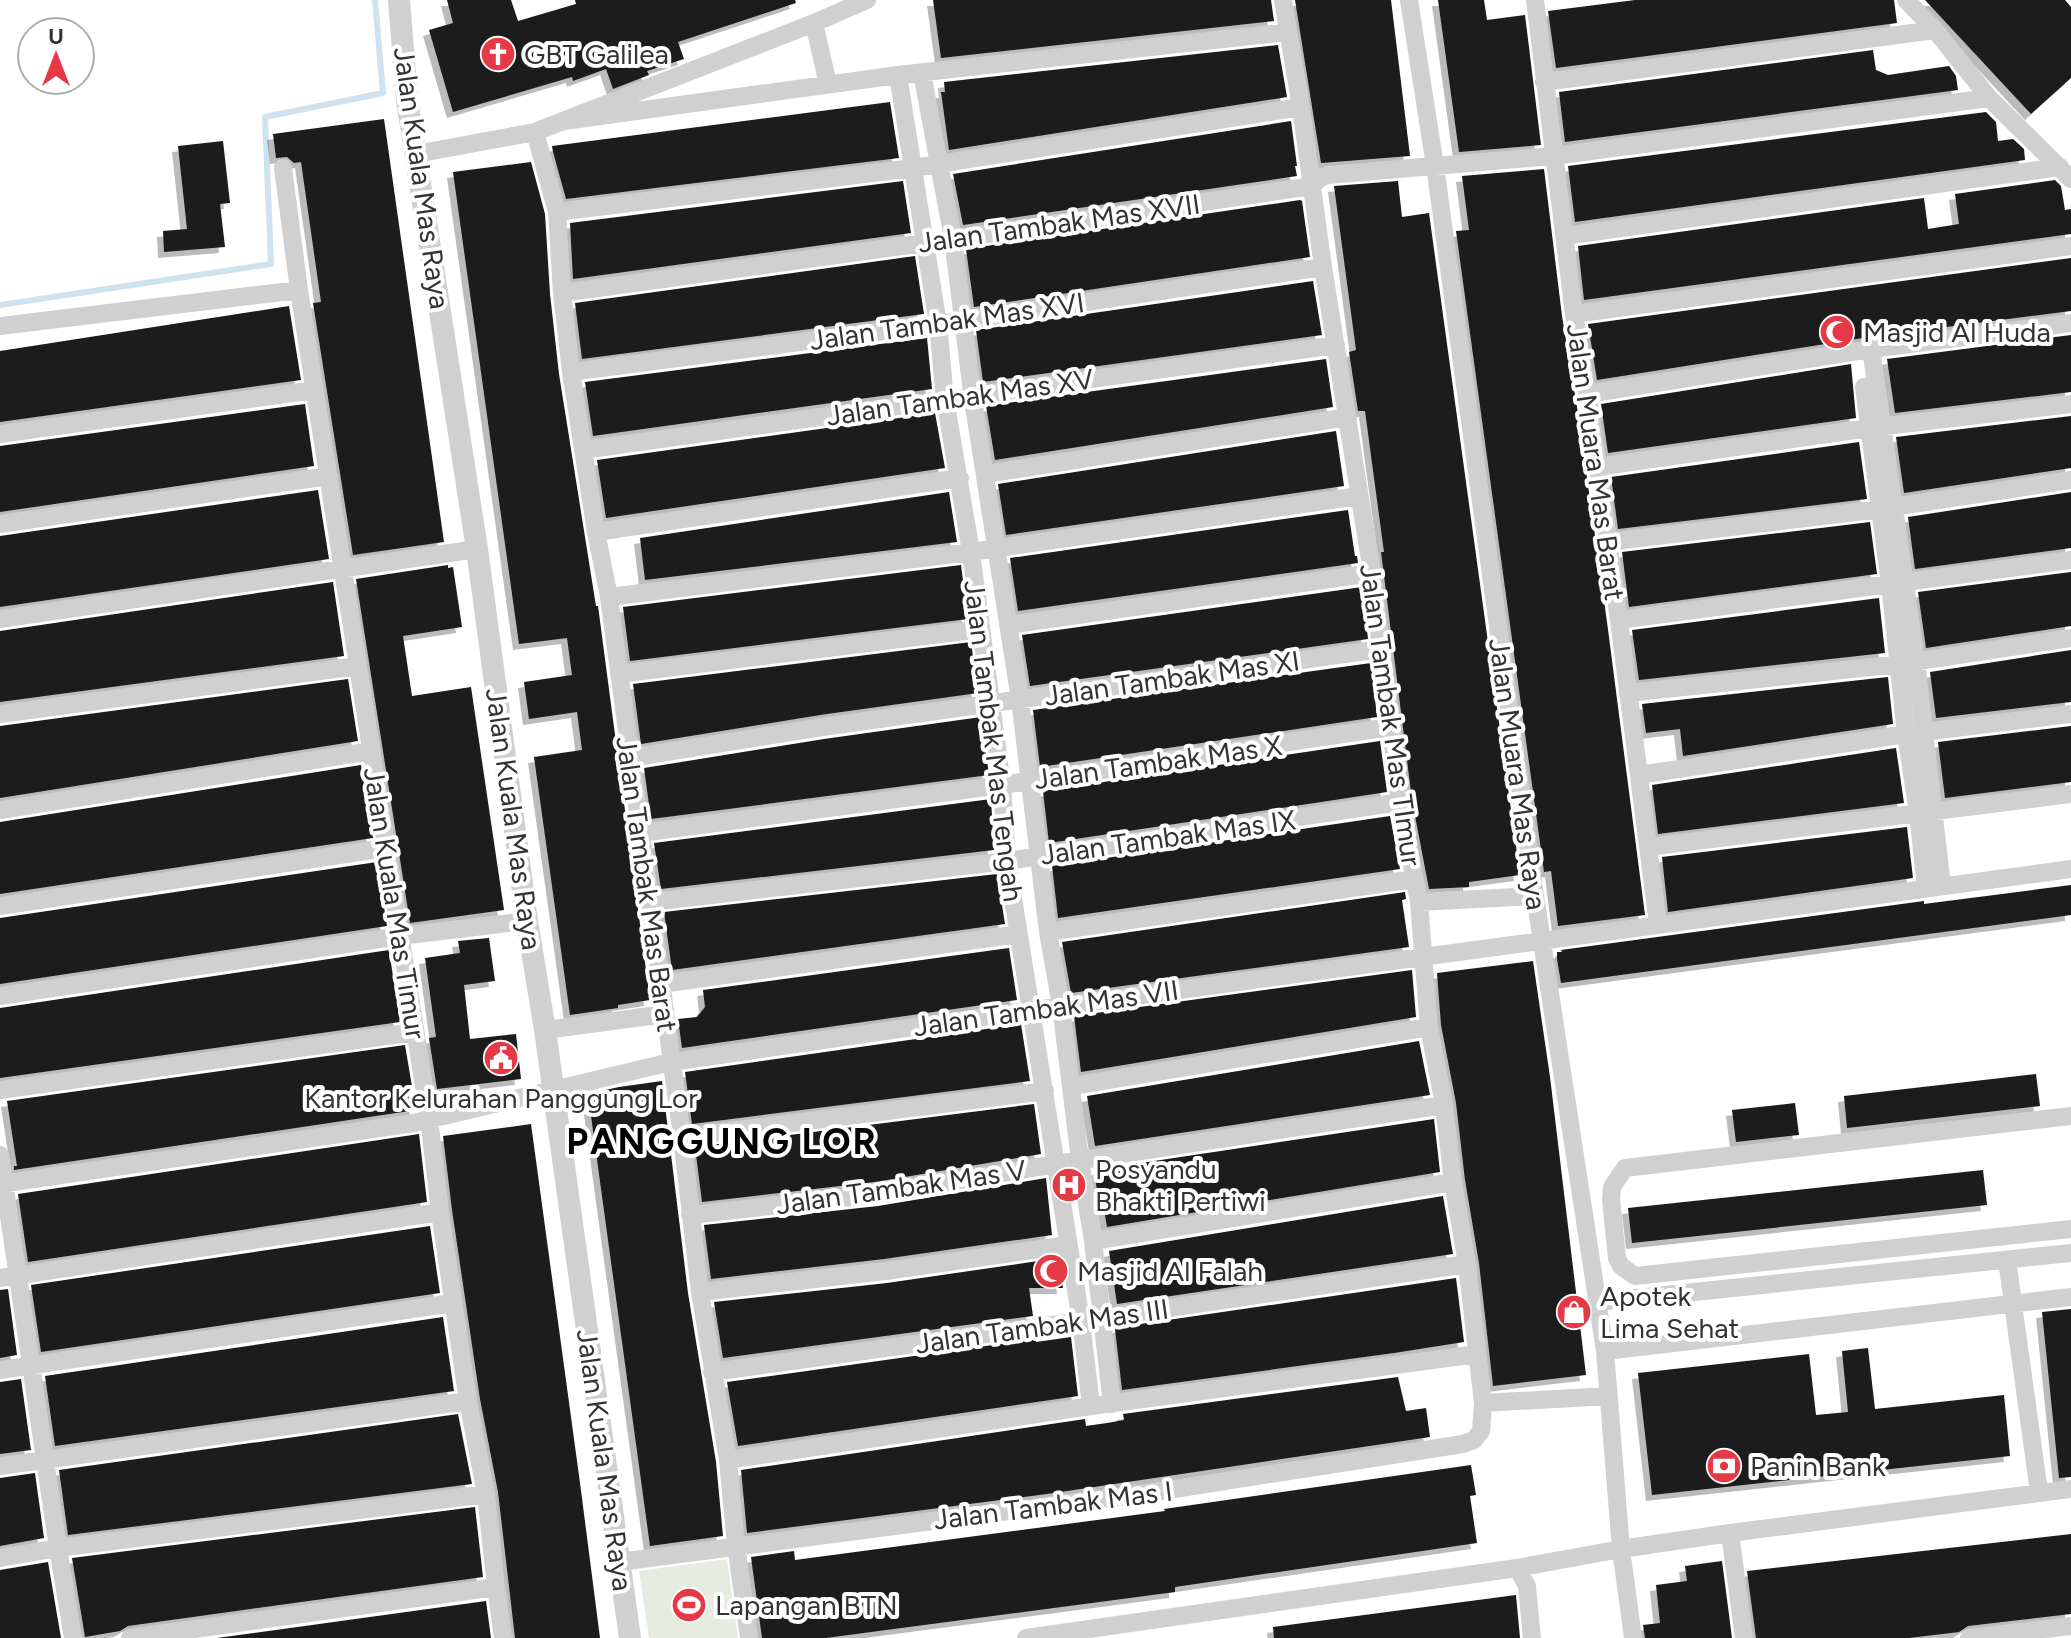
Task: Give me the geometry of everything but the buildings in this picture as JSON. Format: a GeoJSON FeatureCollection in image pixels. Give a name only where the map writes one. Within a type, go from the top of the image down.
{"type":"FeatureCollection","features":[{"type":"Feature","properties":{"kind":"street","name":"Jalan Kuala Mas Raya"},"geometry":{"type":"LineString","coordinates":[[399,0],[407,100],[477,549],[630,1638]]}},
{"type":"Feature","properties":{"kind":"street"},"geometry":{"type":"LineString","coordinates":[[416,154],[535,132],[867,0]]}},
{"type":"Feature","properties":{"kind":"street","name":"Jalan Tambak Mas TImur"},"geometry":{"type":"LineString","coordinates":[[1283,0],[1372,573],[1400,802],[1419,902],[1429,1027],[1444,1105],[1467,1264],[1483,1403],[1481,1431]]}},
{"type":"Feature","properties":{"kind":"street","name":"Jalan Muara Mas Raya"},"geometry":{"type":"LineString","coordinates":[[1409,0],[1435,166],[1535,896],[1605,1351],[1621,1549],[1633,1638]]}},
{"type":"Feature","properties":{"kind":"street","name":"Jalan Muara Mas Barat"},"geometry":{"type":"LineString","coordinates":[[1535,0],[1574,314],[1619,620],[1658,924]]}},
{"type":"Feature","properties":{"kind":"street"},"geometry":{"type":"LineString","coordinates":[[1906,0],[1935,30],[1989,98],[2065,173]]}},
{"type":"Feature","properties":{"kind":"street"},"geometry":{"type":"LineString","coordinates":[[814,23],[828,84]]}},
{"type":"Feature","properties":{"kind":"street"},"geometry":{"type":"LineString","coordinates":[[1544,82],[1935,30]]}},
{"type":"Feature","properties":{"kind":"street"},"geometry":{"type":"LineString","coordinates":[[564,121],[898,75],[1288,32]]}},
{"type":"Feature","properties":{"kind":"street","name":"Jalan Tambak Mas Tengah"},"geometry":{"type":"LineString","coordinates":[[922,73],[953,239],[973,395],[1020,699],[1112,1404]]}},
{"type":"Feature","properties":{"kind":"street","name":"Jalan Tambak Mas Tengah"},"geometry":{"type":"LineString","coordinates":[[898,75],[938,324],[945,399],[971,552],[1002,785],[1007,861],[1081,1321],[1091,1406]]}},
{"type":"Feature","properties":{"kind":"street","name":"Jalan Tambak Mas XVII"},"geometry":{"type":"LineString","coordinates":[[562,293],[1312,186],[1328,175],[1553,156],[1989,98]]}},
{"type":"Feature","properties":{"kind":"street"},"geometry":{"type":"LineString","coordinates":[[557,212],[913,168],[1301,107]]}},
{"type":"Feature","properties":{"kind":"street","name":"Jalan Tambak Mas Barat"},"geometry":{"type":"LineString","coordinates":[[535,132],[557,212],[571,372],[609,597],[700,1292],[728,1460],[749,1638]]}},
{"type":"Feature","properties":{"kind":"street","name":"Jalan Kuala Mas Timur"},"geometry":{"type":"LineString","coordinates":[[283,168],[299,290],[429,1118],[468,1401],[486,1494],[503,1638]]}},
{"type":"Feature","properties":{"kind":"street"},"geometry":{"type":"LineString","coordinates":[[1564,236],[2065,173]]}},
{"type":"Feature","properties":{"kind":"street"},"geometry":{"type":"LineString","coordinates":[[1574,314],[2071,246]]}},
{"type":"Feature","properties":{"kind":"street","name":"Jalan Tambak Mas XVI"},"geometry":{"type":"LineString","coordinates":[[571,372],[938,324],[1323,267]]}},
{"type":"Feature","properties":{"kind":"street"},"geometry":{"type":"LineString","coordinates":[[0,326],[299,290]]}},
{"type":"Feature","properties":{"kind":"street"},"geometry":{"type":"LineString","coordinates":[[1587,394],[1865,350],[2071,323]]}},
{"type":"Feature","properties":{"kind":"street","name":"Jalan Tambak Mas XV"},"geometry":{"type":"LineString","coordinates":[[583,450],[1336,345]]}},
{"type":"Feature","properties":{"kind":"street"},"geometry":{"type":"LineString","coordinates":[[1865,350],[1934,887]]}},
{"type":"Feature","properties":{"kind":"street"},"geometry":{"type":"LineString","coordinates":[[0,434],[315,390]]}},
{"type":"Feature","properties":{"kind":"street"},"geometry":{"type":"LineString","coordinates":[[1597,467],[1876,427],[2071,404]]}},
{"type":"Feature","properties":{"kind":"street"},"geometry":{"type":"LineString","coordinates":[[986,474],[1348,417]]}},
{"type":"Feature","properties":{"kind":"street"},"geometry":{"type":"LineString","coordinates":[[0,524],[329,476]]}},
{"type":"Feature","properties":{"kind":"street"},"geometry":{"type":"LineString","coordinates":[[596,532],[960,478]]}},
{"type":"Feature","properties":{"kind":"street"},"geometry":{"type":"LineString","coordinates":[[1607,542],[1887,508],[2071,480]]}},
{"type":"Feature","properties":{"kind":"street"},"geometry":{"type":"LineString","coordinates":[[609,597],[996,549],[1359,496]]}},
{"type":"Feature","properties":{"kind":"street"},"geometry":{"type":"LineString","coordinates":[[0,619],[477,549]]}},
{"type":"Feature","properties":{"kind":"street"},"geometry":{"type":"LineString","coordinates":[[1619,620],[2071,560]]}},
{"type":"Feature","properties":{"kind":"street"},"geometry":{"type":"LineString","coordinates":[[1008,625],[1372,573]]}},
{"type":"Feature","properties":{"kind":"street"},"geometry":{"type":"LineString","coordinates":[[619,674],[981,629]]}},
{"type":"Feature","properties":{"kind":"street"},"geometry":{"type":"LineString","coordinates":[[1628,693],[1907,663],[2071,638]]}},
{"type":"Feature","properties":{"kind":"street","name":"Jalan Tambak Mas XI"},"geometry":{"type":"LineString","coordinates":[[630,758],[822,727],[1381,649]]}},
{"type":"Feature","properties":{"kind":"street"},"geometry":{"type":"LineString","coordinates":[[0,714],[358,666]]}},
{"type":"Feature","properties":{"kind":"street"},"geometry":{"type":"LineString","coordinates":[[1639,775],[1915,733],[2071,714]]}},
{"type":"Feature","properties":{"kind":"street","name":"Jalan Tambak Mas X"},"geometry":{"type":"LineString","coordinates":[[640,833],[1002,785],[1390,727]]}},
{"type":"Feature","properties":{"kind":"street"},"geometry":{"type":"LineString","coordinates":[[0,810],[371,751]]}},
{"type":"Feature","properties":{"kind":"street"},"geometry":{"type":"LineString","coordinates":[[1648,847],[2071,794]]}},
{"type":"Feature","properties":{"kind":"street","name":"Jalan Tambak Mas IX"},"geometry":{"type":"LineString","coordinates":[[650,902],[1007,861],[1400,802]]}},
{"type":"Feature","properties":{"kind":"street"},"geometry":{"type":"LineString","coordinates":[[0,906],[386,848]]}},
{"type":"Feature","properties":{"kind":"street","name":"Jalan Tambak Mas VII"},"geometry":{"type":"LineString","coordinates":[[2,1184],[414,1123],[671,1062],[2071,869]]}},
{"type":"Feature","properties":{"kind":"street"},"geometry":{"type":"LineString","coordinates":[[1048,932],[1414,879]]}},
{"type":"Feature","properties":{"kind":"street"},"geometry":{"type":"LineString","coordinates":[[1419,902],[1535,896]]}},
{"type":"Feature","properties":{"kind":"street"},"geometry":{"type":"LineString","coordinates":[[0,996],[400,936],[527,921]]}},
{"type":"Feature","properties":{"kind":"street"},"geometry":{"type":"LineString","coordinates":[[661,984],[1019,934]]}},
{"type":"Feature","properties":{"kind":"street"},"geometry":{"type":"LineString","coordinates":[[545,1030],[665,1014]]}},
{"type":"Feature","properties":{"kind":"street"},"geometry":{"type":"LineString","coordinates":[[1072,1086],[1429,1027]]}},
{"type":"Feature","properties":{"kind":"street"},"geometry":{"type":"LineString","coordinates":[[0,1090],[415,1032]]}},
{"type":"Feature","properties":{"kind":"street"},"geometry":{"type":"LineString","coordinates":[[682,1137],[1045,1091]]}},
{"type":"Feature","properties":{"kind":"street","name":"Jalan Tambak Mas V"},"geometry":{"type":"LineString","coordinates":[[690,1215],[877,1194],[1444,1105]]}},
{"type":"Feature","properties":{"kind":"street"},"geometry":{"type":"LineString","coordinates":[[2071,1116],[1625,1168],[1612,1187],[1611,1199],[1615,1247],[1621,1266],[1635,1276],[2071,1229]]}},
{"type":"Feature","properties":{"kind":"street"},"geometry":{"type":"LineString","coordinates":[[0,1155],[9,1277],[31,1364],[73,1638]]}},
{"type":"Feature","properties":{"kind":"street"},"geometry":{"type":"LineString","coordinates":[[1093,1241],[1453,1182]]}},
{"type":"Feature","properties":{"kind":"street"},"geometry":{"type":"LineString","coordinates":[[9,1277],[440,1212]]}},
{"type":"Feature","properties":{"kind":"street"},"geometry":{"type":"LineString","coordinates":[[700,1292],[886,1271],[1068,1245]]}},
{"type":"Feature","properties":{"kind":"street"},"geometry":{"type":"LineString","coordinates":[[1597,1302],[2071,1253]]}},
{"type":"Feature","properties":{"kind":"street"},"geometry":{"type":"LineString","coordinates":[[2007,1260],[2039,1492]]}},
{"type":"Feature","properties":{"kind":"street","name":"Jalan Tambak Mas III"},"geometry":{"type":"LineString","coordinates":[[712,1372],[1467,1264]]}},
{"type":"Feature","properties":{"kind":"street"},"geometry":{"type":"LineString","coordinates":[[1605,1351],[2071,1297]]}},
{"type":"Feature","properties":{"kind":"street"},"geometry":{"type":"LineString","coordinates":[[0,1370],[453,1303]]}},
{"type":"Feature","properties":{"kind":"street"},"geometry":{"type":"LineString","coordinates":[[728,1460],[1091,1406],[1477,1354]]}},
{"type":"Feature","properties":{"kind":"street"},"geometry":{"type":"LineString","coordinates":[[1483,1403],[1609,1396]]}},
{"type":"Feature","properties":{"kind":"street"},"geometry":{"type":"LineString","coordinates":[[0,1466],[468,1401]]}},
{"type":"Feature","properties":{"kind":"street","name":"Jalan Tambak Mas I"},"geometry":{"type":"LineString","coordinates":[[619,1562],[1155,1492],[1463,1444],[1474,1440],[1481,1431]]}},
{"type":"Feature","properties":{"kind":"street"},"geometry":{"type":"LineString","coordinates":[[1026,1638],[1517,1568],[1730,1533],[2071,1489]]}},
{"type":"Feature","properties":{"kind":"street"},"geometry":{"type":"LineString","coordinates":[[0,1558],[486,1494]]}},
{"type":"Feature","properties":{"kind":"street"},"geometry":{"type":"LineString","coordinates":[[1730,1533],[1744,1638]]}},
{"type":"Feature","properties":{"kind":"street"},"geometry":{"type":"LineString","coordinates":[[1517,1568],[1527,1586],[1532,1638]]}},
{"type":"Feature","properties":{"kind":"street"},"geometry":{"type":"LineString","coordinates":[[130,1638],[496,1587]]}},
{"type":"Feature","properties":{"kind":"street"},"geometry":{"type":"LineString","coordinates":[[1969,1638],[2040,1634],[2071,1626]]}},
{"type":"Feature","properties":{"kind":"shaded area","name":"Lapangan BTN"},"geometry":{"type":"Polygon","coordinates":[[[727,1559],[738,1638],[649,1638],[639,1571],[727,1559]]]}},
{"type":"Feature","properties":{"kind":"waterway"},"geometry":{"type":"LineString","coordinates":[[0,305],[271,264],[265,117],[383,93],[375,0]]}},
{"type":"Feature","properties":{"kind":"place","name":"GBT Galilea"},"geometry":{"type":"Point","coordinates":[498,54]}},
{"type":"Feature","properties":{"kind":"place","name":"Masjid Al Huda"},"geometry":{"type":"Point","coordinates":[1837,332]}},
{"type":"Feature","properties":{"kind":"place","name":"Kantor Kelurahan Panggung Lor"},"geometry":{"type":"Point","coordinates":[501,1058]}},
{"type":"Feature","properties":{"kind":"place","name":"Posyandu Bhakti Pertiwi"},"geometry":{"type":"Point","coordinates":[1069,1185]}},
{"type":"Feature","properties":{"kind":"place","name":"Masjid Al Falah"},"geometry":{"type":"Point","coordinates":[1051,1271]}},
{"type":"Feature","properties":{"kind":"place","name":"Apotek Lima Sehat"},"geometry":{"type":"Point","coordinates":[1574,1312]}},
{"type":"Feature","properties":{"kind":"place","name":"Panin Bank"},"geometry":{"type":"Point","coordinates":[1724,1466]}},
{"type":"Feature","properties":{"kind":"place","name":"Lapangan BTN"},"geometry":{"type":"Point","coordinates":[689,1605]}},
{"type":"Feature","properties":{"kind":"district","name":"PANGGUNG LOR"},"geometry":{"type":"Point","coordinates":[722,1141]}}]}
